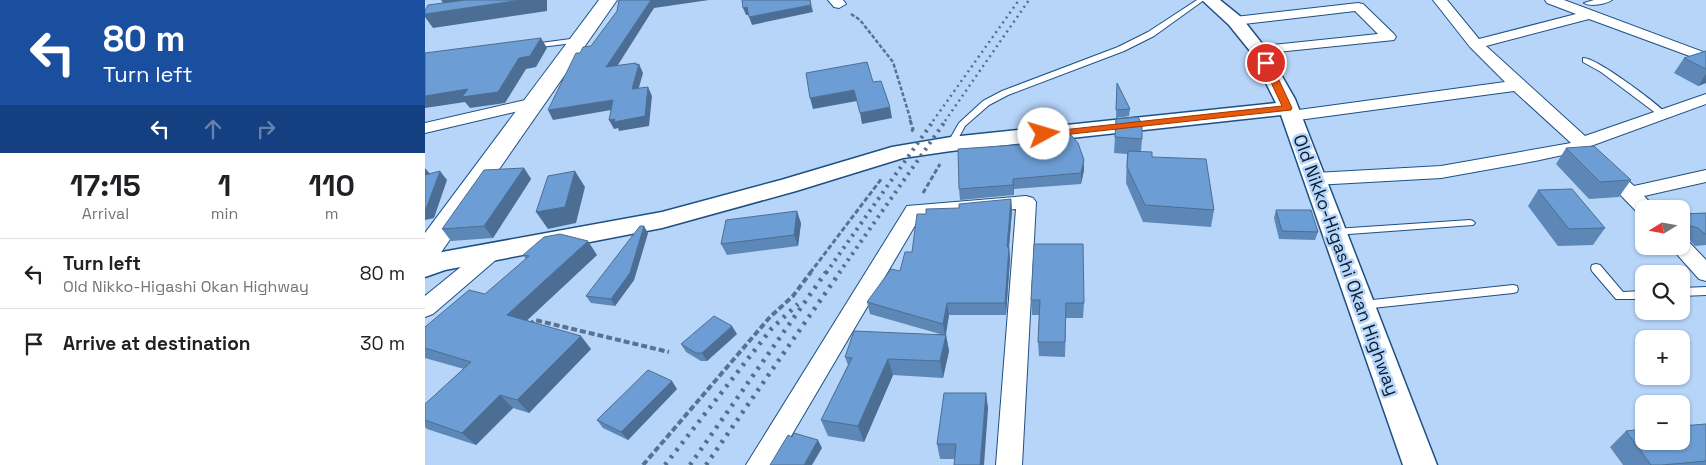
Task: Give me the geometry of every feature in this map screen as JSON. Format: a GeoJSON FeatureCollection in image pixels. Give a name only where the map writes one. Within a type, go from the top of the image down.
{"type":"FeatureCollection","features":[{"type":"Feature","properties":{"kind":"main road"},"geometry":{"type":"LineString","coordinates":[[425,254],[578,40],[610,0]]}},
{"type":"Feature","properties":{"kind":"street","name":"Old Nikko-Higashi Okan Highway"},"geometry":{"type":"LineString","coordinates":[[1210,0],[1235,21],[1258,50],[1278,85],[1335,232],[1420,465]]}},
{"type":"Feature","properties":{"kind":"street"},"geometry":{"type":"LineString","coordinates":[[1440,0],[1458,26],[1475,44],[1520,85],[1638,200]]}},
{"type":"Feature","properties":{"kind":"street"},"geometry":{"type":"LineString","coordinates":[[1553,0],[1589,8],[1706,58]]}},
{"type":"Feature","properties":{"kind":"street"},"geometry":{"type":"LineString","coordinates":[[1235,21],[1358,6],[1389,37],[1258,50]]}},
{"type":"Feature","properties":{"kind":"street"},"geometry":{"type":"LineString","coordinates":[[1475,44],[1589,8]]}},
{"type":"Feature","properties":{"kind":"street"},"geometry":{"type":"LineString","coordinates":[[425,267],[442,261],[671,218],[788,186],[900,152],[951,144],[1289,112],[1520,85]]}},
{"type":"Feature","properties":{"kind":"street"},"geometry":{"type":"LineString","coordinates":[[1315,179],[1441,172],[1535,156],[1581,145],[1706,99]]}},
{"type":"Feature","properties":{"kind":"street"},"geometry":{"type":"LineString","coordinates":[[425,128],[534,103]]}},
{"type":"Feature","properties":{"kind":"street"},"geometry":{"type":"LineString","coordinates":[[1631,193],[1706,176]]}},
{"type":"Feature","properties":{"kind":"street"},"geometry":{"type":"LineString","coordinates":[[759,465],[914,211],[1026,202],[1009,465]]}},
{"type":"Feature","properties":{"kind":"street"},"geometry":{"type":"LineString","coordinates":[[425,308],[491,252]]}},
{"type":"Feature","properties":{"kind":"lane"},"geometry":{"type":"LineString","coordinates":[[951,144],[962,125],[986,103],[1005,92],[1121,49],[1151,34],[1201,0]]}},
{"type":"Feature","properties":{"kind":"lane"},"geometry":{"type":"LineString","coordinates":[[1589,8],[1609,0]]}},
{"type":"Feature","properties":{"kind":"lane"},"geometry":{"type":"LineString","coordinates":[[524,47],[578,40]]}},
{"type":"Feature","properties":{"kind":"lane"},"geometry":{"type":"LineString","coordinates":[[1586,60],[1603,70],[1664,115]]}},
{"type":"Feature","properties":{"kind":"lane"},"geometry":{"type":"LineString","coordinates":[[1335,232],[1470,223]]}},
{"type":"Feature","properties":{"kind":"lane"},"geometry":{"type":"LineString","coordinates":[[1596,268],[1620,296],[1635,295]]}},
{"type":"Feature","properties":{"kind":"lane"},"geometry":{"type":"LineString","coordinates":[[1362,306],[1513,289]]}},
{"type":"Feature","properties":{"kind":"lane"},"geometry":{"type":"LineString","coordinates":[[1690,292],[1706,291]]}},
{"type":"Feature","properties":{"kind":"path"},"geometry":{"type":"LineString","coordinates":[[643,465],[770,317],[793,296],[895,161],[913,129],[893,62],[860,20],[837,2]]}},
{"type":"Feature","properties":{"kind":"path"},"geometry":{"type":"LineString","coordinates":[[914,211],[951,144]]}},
{"type":"Feature","properties":{"kind":"path"},"geometry":{"type":"LineString","coordinates":[[528,326],[535,320],[669,352]]}},
{"type":"Feature","properties":{"kind":"building"},"geometry":{"type":"Polygon","coordinates":[[[465,0],[521,0],[425,14],[428,5],[465,0]]]}},
{"type":"Feature","properties":{"kind":"building"},"geometry":{"type":"Polygon","coordinates":[[[619,0],[651,0],[606,67],[639,64],[632,89],[648,87],[645,116],[614,122],[615,119],[609,120],[613,100],[548,110],[576,53],[580,53],[583,47],[591,46],[617,11],[619,0]]]}},
{"type":"Feature","properties":{"kind":"building"},"geometry":{"type":"Polygon","coordinates":[[[742,0],[810,0],[811,5],[749,17],[747,7],[743,8],[742,0]]]}},
{"type":"Feature","properties":{"kind":"building"},"geometry":{"type":"Polygon","coordinates":[[[541,38],[530,56],[519,58],[498,92],[462,97],[468,89],[425,96],[425,53],[541,38]]]}},
{"type":"Feature","properties":{"kind":"building"},"geometry":{"type":"Polygon","coordinates":[[[1706,51],[1706,69],[1684,58],[1706,51]]]}},
{"type":"Feature","properties":{"kind":"building"},"geometry":{"type":"Polygon","coordinates":[[[867,62],[873,82],[881,81],[890,107],[860,113],[854,90],[810,98],[806,73],[867,62]]]}},
{"type":"Feature","properties":{"kind":"building"},"geometry":{"type":"Polygon","coordinates":[[[1117,83],[1130,109],[1116,110],[1117,83]]]}},
{"type":"Feature","properties":{"kind":"building"},"geometry":{"type":"Polygon","coordinates":[[[1138,117],[1142,124],[1142,139],[1115,137],[1116,119],[1138,117]]]}},
{"type":"Feature","properties":{"kind":"building"},"geometry":{"type":"Polygon","coordinates":[[[1070,134],[1078,143],[1084,160],[1081,173],[1013,179],[1013,185],[959,189],[958,149],[1044,143],[1042,136],[1070,134]]]}},
{"type":"Feature","properties":{"kind":"building"},"geometry":{"type":"Polygon","coordinates":[[[1594,146],[1631,180],[1600,182],[1566,148],[1594,146]]]}},
{"type":"Feature","properties":{"kind":"building"},"geometry":{"type":"Polygon","coordinates":[[[1128,151],[1152,152],[1152,157],[1206,159],[1214,210],[1145,205],[1127,167],[1128,151]]]}},
{"type":"Feature","properties":{"kind":"building"},"geometry":{"type":"Polygon","coordinates":[[[524,168],[484,226],[442,229],[484,170],[524,168]]]}},
{"type":"Feature","properties":{"kind":"building"},"geometry":{"type":"Polygon","coordinates":[[[440,171],[426,209],[425,210],[425,175],[440,171]]]}},
{"type":"Feature","properties":{"kind":"building"},"geometry":{"type":"Polygon","coordinates":[[[575,171],[565,207],[536,212],[548,176],[575,171]]]}},
{"type":"Feature","properties":{"kind":"building"},"geometry":{"type":"Polygon","coordinates":[[[1572,189],[1605,228],[1569,229],[1538,190],[1572,189]]]}},
{"type":"Feature","properties":{"kind":"building"},"geometry":{"type":"Polygon","coordinates":[[[1011,199],[1005,303],[947,303],[943,324],[867,302],[891,269],[900,271],[905,252],[912,252],[917,214],[926,214],[926,209],[959,208],[959,204],[1011,199]]]}},
{"type":"Feature","properties":{"kind":"building"},"geometry":{"type":"Polygon","coordinates":[[[1276,210],[1311,210],[1318,232],[1282,231],[1276,210]]]}},
{"type":"Feature","properties":{"kind":"building"},"geometry":{"type":"Polygon","coordinates":[[[797,211],[794,235],[721,244],[726,220],[797,211]]]}},
{"type":"Feature","properties":{"kind":"building"},"geometry":{"type":"Polygon","coordinates":[[[1706,213],[1706,234],[1698,228],[1690,226],[1690,214],[1706,213]]]}},
{"type":"Feature","properties":{"kind":"building"},"geometry":{"type":"Polygon","coordinates":[[[640,226],[644,226],[630,273],[611,299],[586,296],[640,226]]]}},
{"type":"Feature","properties":{"kind":"building"},"geometry":{"type":"Polygon","coordinates":[[[560,234],[588,241],[507,315],[581,336],[517,400],[500,395],[462,433],[425,420],[425,404],[471,362],[425,348],[425,327],[469,290],[485,294],[529,256],[523,255],[544,237],[560,234]]]}},
{"type":"Feature","properties":{"kind":"building"},"geometry":{"type":"Polygon","coordinates":[[[1034,244],[1083,244],[1084,303],[1066,303],[1065,342],[1038,342],[1040,300],[1031,300],[1034,244]]]}},
{"type":"Feature","properties":{"kind":"building"},"geometry":{"type":"Polygon","coordinates":[[[714,316],[732,326],[702,353],[696,353],[681,344],[714,316]]]}},
{"type":"Feature","properties":{"kind":"building"},"geometry":{"type":"Polygon","coordinates":[[[854,331],[946,335],[940,361],[888,359],[858,426],[821,420],[852,358],[845,357],[854,331]]]}},
{"type":"Feature","properties":{"kind":"building"},"geometry":{"type":"Polygon","coordinates":[[[648,370],[672,381],[621,432],[597,420],[648,370]]]}},
{"type":"Feature","properties":{"kind":"building"},"geometry":{"type":"Polygon","coordinates":[[[944,393],[986,393],[980,465],[954,465],[956,444],[937,444],[944,393]]]}},
{"type":"Feature","properties":{"kind":"building"},"geometry":{"type":"Polygon","coordinates":[[[1706,424],[1706,461],[1651,465],[1640,450],[1690,450],[1690,425],[1706,424]]]}},
{"type":"Feature","properties":{"kind":"building"},"geometry":{"type":"Polygon","coordinates":[[[1635,430],[1635,443],[1626,431],[1635,430]]]}},
{"type":"Feature","properties":{"kind":"building"},"geometry":{"type":"Polygon","coordinates":[[[794,433],[818,440],[804,465],[770,465],[788,435],[792,437],[794,433]]]}},
{"type":"Feature","properties":{"kind":"railway"},"geometry":{"type":"LineString","coordinates":[[933,121],[1019,0]]}},
{"type":"Feature","properties":{"kind":"railway"},"geometry":{"type":"LineString","coordinates":[[945,121],[1029,0]]}},
{"type":"Feature","properties":{"kind":"railway"},"geometry":{"type":"LineString","coordinates":[[826,273],[934,120]]}},
{"type":"Feature","properties":{"kind":"railway"},"geometry":{"type":"LineString","coordinates":[[839,273],[946,120]]}},
{"type":"Feature","properties":{"kind":"railway"},"geometry":{"type":"LineString","coordinates":[[690,465],[826,272]]}},
{"type":"Feature","properties":{"kind":"railway"},"geometry":{"type":"LineString","coordinates":[[706,465],[840,272]]}},
{"type":"Feature","properties":{"kind":"railway"},"geometry":{"type":"LineString","coordinates":[[665,465],[772,328],[798,304]]}},
{"type":"Feature","properties":{"kind":"route"},"geometry":{"type":"LineString","coordinates":[[1044,134],[1288,108],[1266,63]]}}]}
